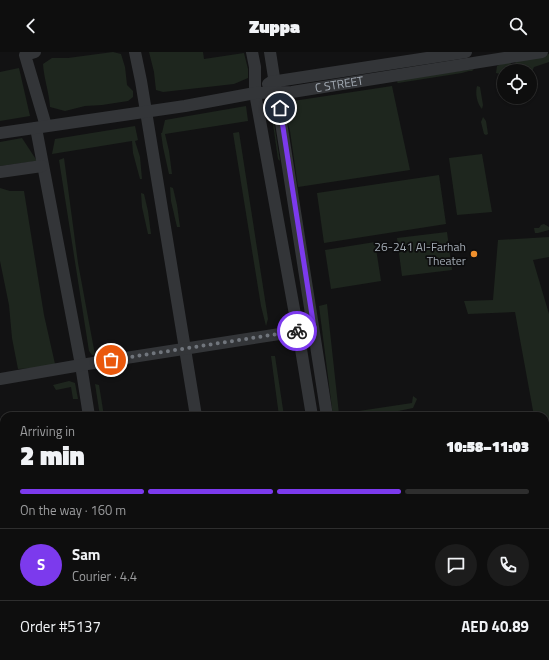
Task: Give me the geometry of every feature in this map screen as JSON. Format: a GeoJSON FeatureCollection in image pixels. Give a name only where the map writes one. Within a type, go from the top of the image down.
{"type":"FeatureCollection","features":[{"type":"Feature","properties":{"kind":"street"},"geometry":{"type":"LineString","coordinates":[[35,52],[25,55],[41,127],[42,166],[81,364],[87,412]]}},
{"type":"Feature","properties":{"kind":"street"},"geometry":{"type":"LineString","coordinates":[[134,52],[146,111],[195,412]]}},
{"type":"Feature","properties":{"kind":"street"},"geometry":{"type":"LineString","coordinates":[[252,52],[255,93],[311,412]]}},
{"type":"Feature","properties":{"kind":"street"},"geometry":{"type":"LineString","coordinates":[[270,52],[326,412]]}},
{"type":"Feature","properties":{"kind":"street","name":"C STREET"},"geometry":{"type":"LineString","coordinates":[[0,133],[255,93],[276,87],[466,52]]}},
{"type":"Feature","properties":{"kind":"street","name":"C STREET"},"geometry":{"type":"LineString","coordinates":[[276,87],[292,92],[542,52]]}},
{"type":"Feature","properties":{"kind":"street"},"geometry":{"type":"LineString","coordinates":[[0,172],[42,166]]}},
{"type":"Feature","properties":{"kind":"street"},"geometry":{"type":"LineString","coordinates":[[0,379],[81,364],[186,349],[314,328]]}},
{"type":"Feature","properties":{"kind":"shaded area"},"geometry":{"type":"Polygon","coordinates":[[[113,52],[121,54],[125,67],[127,85],[133,91],[133,97],[128,101],[85,106],[65,111],[50,107],[43,64],[52,58],[68,58],[113,52]]]}},
{"type":"Feature","properties":{"kind":"shaded area"},"geometry":{"type":"Polygon","coordinates":[[[149,52],[203,52],[204,59],[244,53],[248,69],[248,78],[234,84],[163,92],[156,90],[154,72],[149,52]]]}},
{"type":"Feature","properties":{"kind":"shaded area"},"geometry":{"type":"Polygon","coordinates":[[[549,54],[549,62],[537,66],[537,64],[515,64],[516,60],[549,54]]]}},
{"type":"Feature","properties":{"kind":"shaded area"},"geometry":{"type":"Polygon","coordinates":[[[19,68],[30,116],[0,121],[0,72],[19,68]]]}},
{"type":"Feature","properties":{"kind":"shaded area"},"geometry":{"type":"Polygon","coordinates":[[[474,69],[472,71],[462,73],[397,82],[399,79],[474,69]]]}},
{"type":"Feature","properties":{"kind":"shaded area"},"geometry":{"type":"Polygon","coordinates":[[[392,86],[410,170],[298,187],[290,131],[285,114],[293,101],[392,86]]]}},
{"type":"Feature","properties":{"kind":"shaded area"},"geometry":{"type":"Polygon","coordinates":[[[477,86],[480,87],[483,105],[482,109],[477,98],[477,86]]]}},
{"type":"Feature","properties":{"kind":"shaded area"},"geometry":{"type":"Polygon","coordinates":[[[246,106],[248,121],[165,134],[172,174],[169,174],[161,133],[165,120],[246,106]]]}},
{"type":"Feature","properties":{"kind":"shaded area"},"geometry":{"type":"Polygon","coordinates":[[[272,110],[280,161],[278,159],[272,110]]]}},
{"type":"Feature","properties":{"kind":"shaded area"},"geometry":{"type":"Polygon","coordinates":[[[483,117],[486,121],[488,134],[486,135],[484,134],[481,122],[483,117]]]}},
{"type":"Feature","properties":{"kind":"shaded area"},"geometry":{"type":"Polygon","coordinates":[[[135,126],[138,140],[135,141],[140,157],[142,179],[140,179],[133,153],[132,141],[52,154],[55,139],[135,126]]]}},
{"type":"Feature","properties":{"kind":"shaded area"},"geometry":{"type":"Polygon","coordinates":[[[239,132],[268,319],[266,326],[261,306],[233,133],[239,132]]]}},
{"type":"Feature","properties":{"kind":"shaded area"},"geometry":{"type":"Polygon","coordinates":[[[22,138],[37,161],[0,166],[0,142],[22,138]]]}},
{"type":"Feature","properties":{"kind":"shaded area"},"geometry":{"type":"Polygon","coordinates":[[[482,154],[492,212],[457,215],[449,158],[482,154]]]}},
{"type":"Feature","properties":{"kind":"shaded area"},"geometry":{"type":"Polygon","coordinates":[[[64,158],[78,263],[95,355],[92,355],[89,351],[59,160],[64,158]]]}},
{"type":"Feature","properties":{"kind":"shaded area"},"geometry":{"type":"Polygon","coordinates":[[[439,175],[446,224],[324,243],[317,193],[439,175]]]}},
{"type":"Feature","properties":{"kind":"shaded area"},"geometry":{"type":"Polygon","coordinates":[[[170,187],[173,188],[180,227],[177,227],[171,201],[170,187]]]}},
{"type":"Feature","properties":{"kind":"shaded area"},"geometry":{"type":"Polygon","coordinates":[[[0,188],[10,191],[24,191],[44,315],[55,364],[36,368],[18,369],[12,338],[9,305],[0,261],[0,188]]]}},
{"type":"Feature","properties":{"kind":"shaded area"},"geometry":{"type":"Polygon","coordinates":[[[141,193],[144,194],[151,234],[148,234],[142,207],[141,193]]]}},
{"type":"Feature","properties":{"kind":"shaded area"},"geometry":{"type":"Polygon","coordinates":[[[544,224],[549,227],[549,230],[535,233],[534,228],[539,228],[544,224]]]}},
{"type":"Feature","properties":{"kind":"shaded area"},"geometry":{"type":"Polygon","coordinates":[[[447,232],[452,270],[402,276],[397,238],[447,232]]]}},
{"type":"Feature","properties":{"kind":"shaded area"},"geometry":{"type":"Polygon","coordinates":[[[549,237],[549,257],[533,260],[549,314],[549,412],[533,412],[515,312],[468,314],[464,301],[493,300],[498,240],[549,237]]]}},
{"type":"Feature","properties":{"kind":"shaded area"},"geometry":{"type":"Polygon","coordinates":[[[375,242],[381,281],[331,289],[325,250],[375,242]]]}},
{"type":"Feature","properties":{"kind":"shaded area"},"geometry":{"type":"Polygon","coordinates":[[[327,304],[339,412],[332,412],[319,306],[327,304]]]}},
{"type":"Feature","properties":{"kind":"shaded area"},"geometry":{"type":"Polygon","coordinates":[[[271,356],[275,356],[283,412],[278,412],[271,356]]]}},
{"type":"Feature","properties":{"kind":"shaded area"},"geometry":{"type":"Polygon","coordinates":[[[69,381],[75,383],[78,399],[73,399],[71,387],[56,390],[53,385],[69,381]]]}},
{"type":"Feature","properties":{"kind":"shaded area"},"geometry":{"type":"Polygon","coordinates":[[[95,384],[99,385],[103,412],[99,412],[95,384]]]}},
{"type":"Feature","properties":{"kind":"shaded area"},"geometry":{"type":"Polygon","coordinates":[[[413,396],[417,399],[413,408],[394,412],[352,412],[412,403],[413,396]]]}},
{"type":"Feature","properties":{"kind":"way so far"},"geometry":{"type":"LineString","coordinates":[[111,360],[297,331]]}},
{"type":"Feature","properties":{"kind":"place","name":"26-241 Al-Farhah Theater"},"geometry":{"type":"Point","coordinates":[474,254]}},
{"type":"Feature","properties":{"kind":"route"},"geometry":{"type":"LineString","coordinates":[[280,108],[314,328],[297,331]]}}]}
